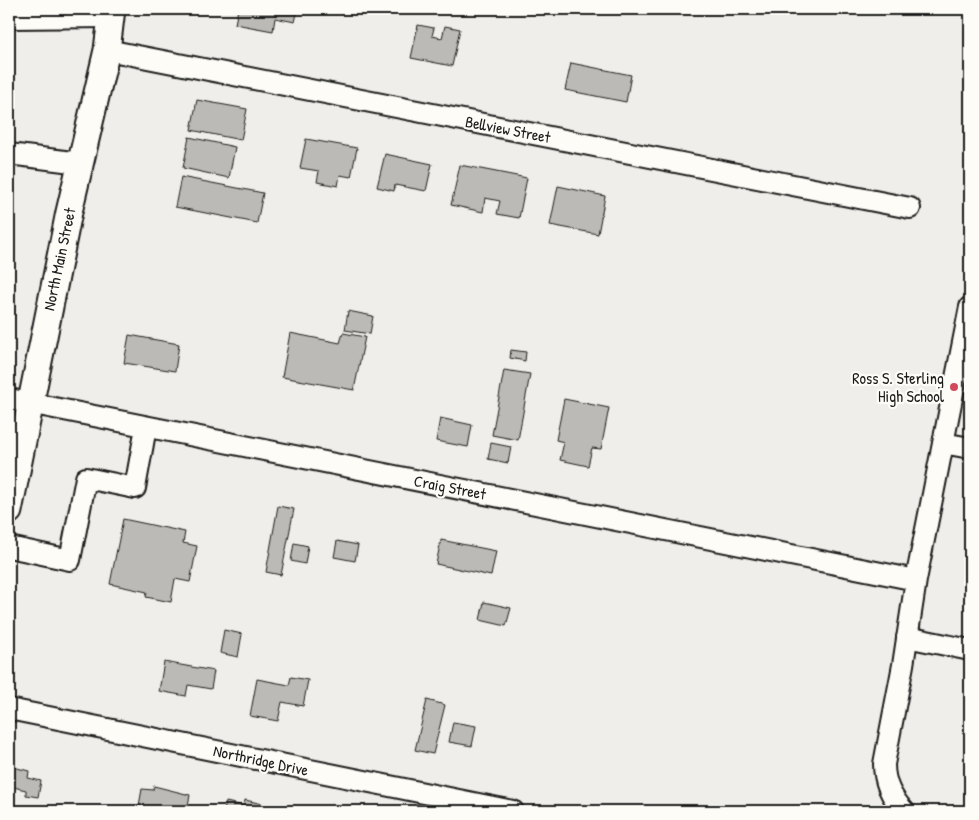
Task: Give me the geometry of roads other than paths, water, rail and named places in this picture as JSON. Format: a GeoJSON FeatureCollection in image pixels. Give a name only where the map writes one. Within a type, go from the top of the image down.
{"type":"FeatureCollection","features":[{"type":"Feature","properties":{"kind":"main road","name":"North Main Street"},"geometry":{"type":"LineString","coordinates":[[9,510],[19,402],[107,50],[111,13]]}},
{"type":"Feature","properties":{"kind":"street"},"geometry":{"type":"LineString","coordinates":[[9,18],[41,13],[111,13]]}},
{"type":"Feature","properties":{"kind":"street","name":"Bellview Street"},"geometry":{"type":"LineString","coordinates":[[107,50],[910,208]]}},
{"type":"Feature","properties":{"kind":"street"},"geometry":{"type":"LineString","coordinates":[[9,154],[80,164]]}},
{"type":"Feature","properties":{"kind":"street"},"geometry":{"type":"LineString","coordinates":[[904,811],[894,800],[887,787],[884,764],[916,580],[943,443],[962,393],[970,307]]}},
{"type":"Feature","properties":{"kind":"street","name":"Craig Street"},"geometry":{"type":"LineString","coordinates":[[19,402],[916,580]]}},
{"type":"Feature","properties":{"kind":"street"},"geometry":{"type":"LineString","coordinates":[[9,547],[70,560],[86,478],[135,488],[146,427]]}},
{"type":"Feature","properties":{"kind":"street"},"geometry":{"type":"LineString","coordinates":[[943,443],[970,448]]}},
{"type":"Feature","properties":{"kind":"street"},"geometry":{"type":"LineString","coordinates":[[907,637],[970,650]]}},
{"type":"Feature","properties":{"kind":"street","name":"Northridge Drive"},"geometry":{"type":"LineString","coordinates":[[9,709],[513,811]]}},
{"type":"Feature","properties":{"kind":"place","name":"Ross S. Sterling High School"},"geometry":{"type":"Point","coordinates":[954,387]}}]}
